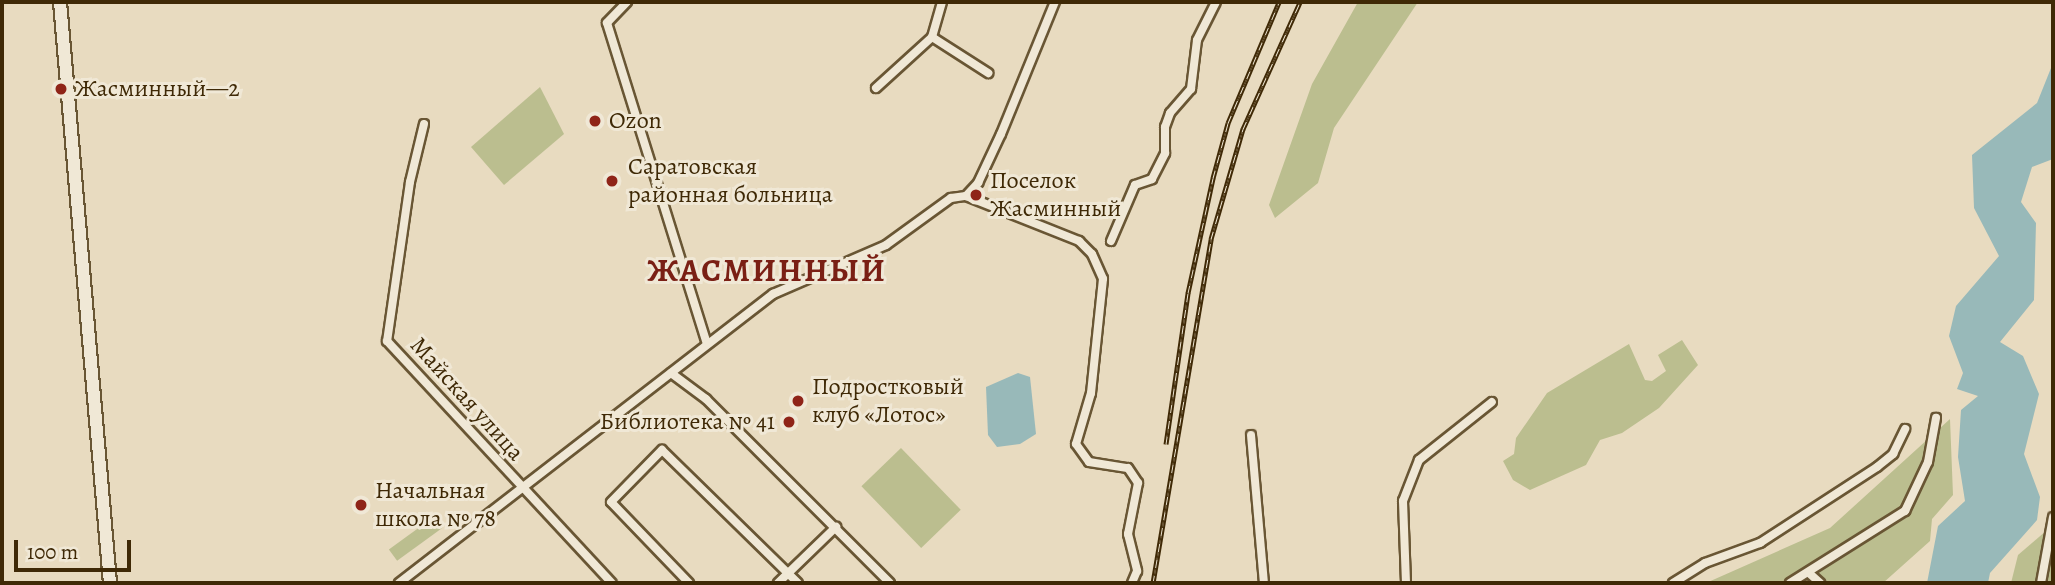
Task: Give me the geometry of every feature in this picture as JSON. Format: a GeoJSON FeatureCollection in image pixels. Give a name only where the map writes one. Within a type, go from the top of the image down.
{"type":"FeatureCollection","features":[{"type":"Feature","properties":{"kind":"main road"},"geometry":{"type":"LineString","coordinates":[[60,2],[110,583]]}},
{"type":"Feature","properties":{"kind":"street"},"geometry":{"type":"LineString","coordinates":[[627,2],[607,23],[707,344]]}},
{"type":"Feature","properties":{"kind":"street"},"geometry":{"type":"LineString","coordinates":[[876,88],[932,37],[942,2]]}},
{"type":"Feature","properties":{"kind":"street"},"geometry":{"type":"LineString","coordinates":[[967,195],[978,183],[1001,134],[1055,2]]}},
{"type":"Feature","properties":{"kind":"street"},"geometry":{"type":"LineString","coordinates":[[1111,241],[1135,185],[1152,179],[1166,153],[1165,127],[1170,113],[1191,89],[1197,40],[1216,2]]}},
{"type":"Feature","properties":{"kind":"street"},"geometry":{"type":"LineString","coordinates":[[932,37],[988,73]]}},
{"type":"Feature","properties":{"kind":"street","name":"Майская улица"},"geometry":{"type":"LineString","coordinates":[[424,124],[410,182],[387,341],[521,489],[612,583]]}},
{"type":"Feature","properties":{"kind":"street"},"geometry":{"type":"LineString","coordinates":[[399,583],[772,294],[887,244],[951,198],[967,195],[1079,241],[1091,254],[1103,279],[1091,393],[1076,444],[1089,462],[1128,468],[1138,483],[1128,534],[1137,571],[1132,583]]}},
{"type":"Feature","properties":{"kind":"street"},"geometry":{"type":"LineString","coordinates":[[671,373],[706,398],[890,583]]}},
{"type":"Feature","properties":{"kind":"street"},"geometry":{"type":"LineString","coordinates":[[1406,583],[1404,501],[1419,460],[1492,402]]}},
{"type":"Feature","properties":{"kind":"street"},"geometry":{"type":"LineString","coordinates":[[1790,583],[1905,511],[1928,462],[1936,418]]}},
{"type":"Feature","properties":{"kind":"street"},"geometry":{"type":"LineString","coordinates":[[1673,583],[1705,563],[1760,543],[1877,467],[1893,454],[1905,429]]}},
{"type":"Feature","properties":{"kind":"street"},"geometry":{"type":"LineString","coordinates":[[1251,435],[1264,583]]}},
{"type":"Feature","properties":{"kind":"street"},"geometry":{"type":"LineString","coordinates":[[689,583],[611,502],[662,450],[798,583]]}},
{"type":"Feature","properties":{"kind":"street"},"geometry":{"type":"LineString","coordinates":[[2041,583],[2053,517]]}},
{"type":"Feature","properties":{"kind":"street"},"geometry":{"type":"LineString","coordinates":[[778,583],[836,527]]}},
{"type":"Feature","properties":{"kind":"street"},"geometry":{"type":"LineString","coordinates":[[1809,573],[1820,583]]}},
{"type":"Feature","properties":{"kind":"street"},"geometry":{"type":"LineString","coordinates":[[411,575],[417,583]]}},
{"type":"Feature","properties":{"kind":"green space"},"geometry":{"type":"Polygon","coordinates":[[[1358,2],[1418,2],[1334,128],[1318,183],[1275,218],[1269,205],[1312,84],[1358,2]]]}},
{"type":"Feature","properties":{"kind":"green space"},"geometry":{"type":"Polygon","coordinates":[[[540,87],[564,134],[504,185],[471,147],[540,87]]]}},
{"type":"Feature","properties":{"kind":"green space"},"geometry":{"type":"Polygon","coordinates":[[[1682,340],[1698,365],[1659,408],[1622,433],[1600,440],[1586,465],[1530,490],[1513,480],[1503,461],[1514,454],[1516,438],[1547,393],[1629,344],[1645,380],[1652,381],[1666,371],[1658,355],[1682,340]]]}},
{"type":"Feature","properties":{"kind":"green space"},"geometry":{"type":"Polygon","coordinates":[[[1950,419],[1953,495],[1932,519],[1930,541],[1883,583],[1706,583],[1830,528],[1950,419]]]}},
{"type":"Feature","properties":{"kind":"green space"},"geometry":{"type":"Polygon","coordinates":[[[901,448],[961,510],[921,548],[861,486],[901,448]]]}},
{"type":"Feature","properties":{"kind":"green space"},"geometry":{"type":"Polygon","coordinates":[[[435,516],[443,527],[397,561],[389,550],[435,516]]]}},
{"type":"Feature","properties":{"kind":"green space"},"geometry":{"type":"Polygon","coordinates":[[[2053,525],[2053,583],[2011,583],[2018,555],[2053,525]]]}},
{"type":"Feature","properties":{"kind":"water"},"geometry":{"type":"Polygon","coordinates":[[[2053,63],[2053,159],[2032,167],[2021,202],[2036,223],[2034,300],[2000,342],[2023,356],[2039,394],[2024,454],[2040,497],[2037,520],[1990,573],[1988,583],[1927,583],[1938,526],[1965,501],[1958,457],[1961,410],[1978,396],[1957,389],[1963,373],[1949,336],[1956,306],[1999,256],[1974,208],[1972,155],[2037,103],[2053,63]]]}},
{"type":"Feature","properties":{"kind":"water"},"geometry":{"type":"Polygon","coordinates":[[[1018,373],[1030,377],[1036,434],[1020,444],[997,447],[988,435],[986,387],[1018,373]]]}},
{"type":"Feature","properties":{"kind":"railway"},"geometry":{"type":"LineString","coordinates":[[1166,444],[1188,293],[1213,178],[1228,123],[1279,2]]}},
{"type":"Feature","properties":{"kind":"railway"},"geometry":{"type":"LineString","coordinates":[[1153,583],[1211,239],[1243,129],[1300,2]]}},
{"type":"Feature","properties":{"kind":"place","name":"Жасминный—2"},"geometry":{"type":"Point","coordinates":[61,89]}},
{"type":"Feature","properties":{"kind":"place","name":"Ozon"},"geometry":{"type":"Point","coordinates":[595,121]}},
{"type":"Feature","properties":{"kind":"place","name":"Саратовская районная больница"},"geometry":{"type":"Point","coordinates":[612,181]}},
{"type":"Feature","properties":{"kind":"place","name":"Поселок Жасминный"},"geometry":{"type":"Point","coordinates":[976,195]}},
{"type":"Feature","properties":{"kind":"place","name":"Подростковый клуб «Лотос»"},"geometry":{"type":"Point","coordinates":[798,401]}},
{"type":"Feature","properties":{"kind":"place","name":"Библиотека № 41"},"geometry":{"type":"Point","coordinates":[789,422]}},
{"type":"Feature","properties":{"kind":"place","name":"Начальная школа № 78"},"geometry":{"type":"Point","coordinates":[361,505]}},
{"type":"Feature","properties":{"kind":"district","name":"ЖАСМИННЫЙ"},"geometry":{"type":"Point","coordinates":[767,270]}}]}
